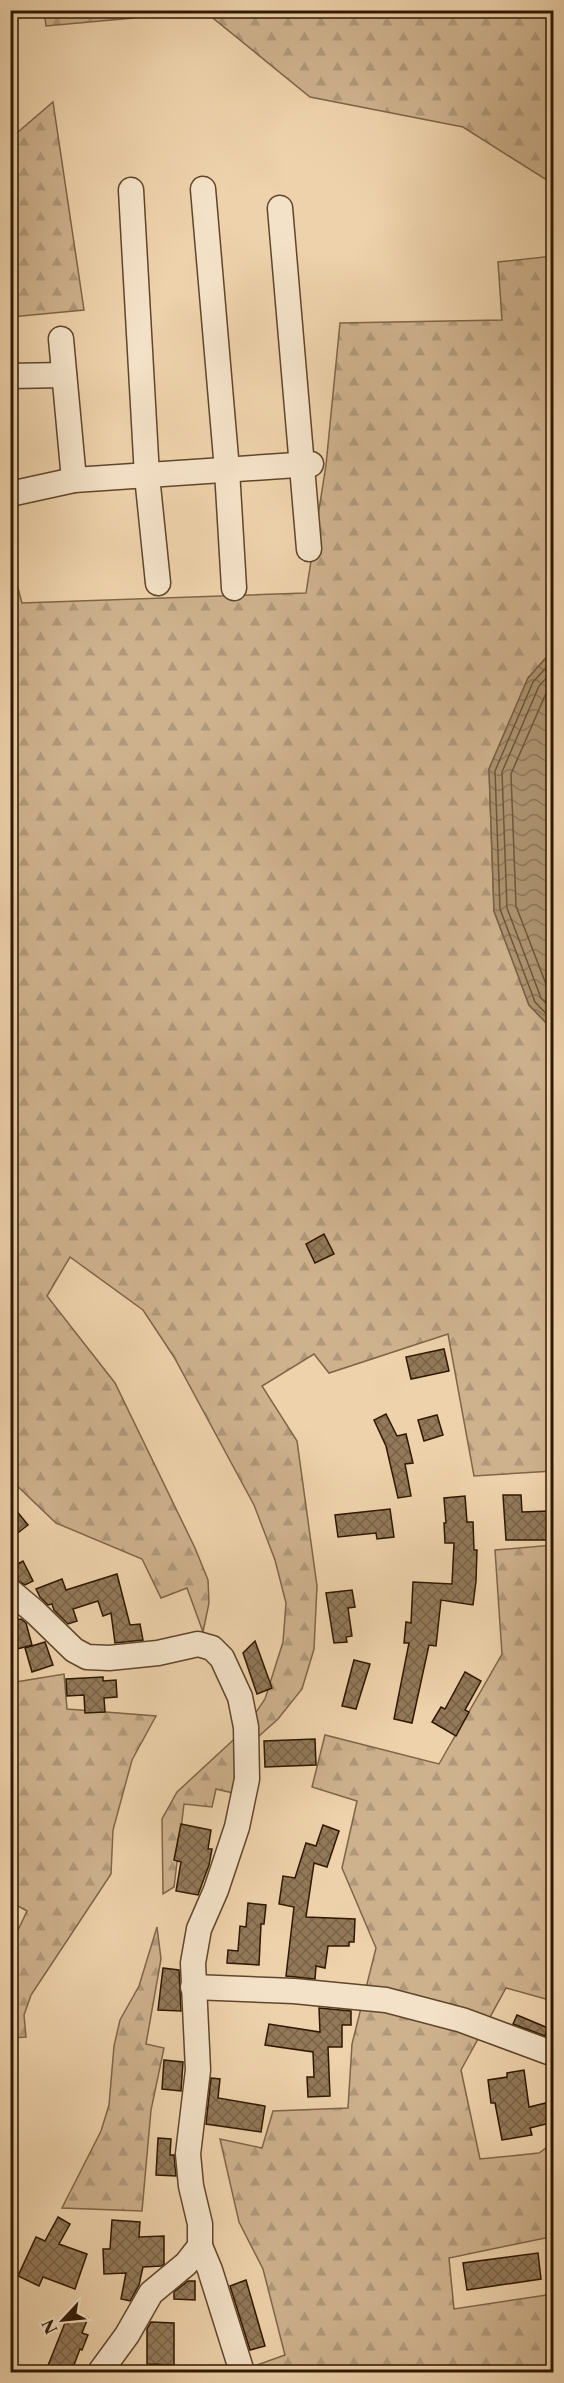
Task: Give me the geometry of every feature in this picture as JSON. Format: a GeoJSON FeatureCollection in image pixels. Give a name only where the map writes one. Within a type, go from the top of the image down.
{"type":"FeatureCollection","features":[{"type":"Feature","properties":{"kind":"street"},"geometry":{"type":"LineString","coordinates":[[203,189],[227,470],[234,588]]}},
{"type":"Feature","properties":{"kind":"street"},"geometry":{"type":"LineString","coordinates":[[131,190],[147,476],[158,583]]}},
{"type":"Feature","properties":{"kind":"street"},"geometry":{"type":"LineString","coordinates":[[280,208],[306,465],[309,549]]}},
{"type":"Feature","properties":{"kind":"street"},"geometry":{"type":"LineString","coordinates":[[61,339],[74,480]]}},
{"type":"Feature","properties":{"kind":"street"},"geometry":{"type":"LineString","coordinates":[[10,376],[64,375]]}},
{"type":"Feature","properties":{"kind":"street"},"geometry":{"type":"LineString","coordinates":[[10,494],[74,480],[306,465]]}},
{"type":"Feature","properties":{"kind":"street"},"geometry":{"type":"LineString","coordinates":[[10,1591],[74,1650],[87,1657],[109,1658],[158,1653],[198,1644],[212,1648],[222,1658],[240,1697],[247,1737],[247,1779],[237,1827],[216,1890],[199,1929],[193,1963],[198,2070],[189,2154],[191,2186],[200,2224],[200,2246],[210,2270],[242,2373]]}},
{"type":"Feature","properties":{"kind":"street"},"geometry":{"type":"LineString","coordinates":[[193,1987],[294,1991],[386,2000],[462,2020],[554,2054]]}},
{"type":"Feature","properties":{"kind":"street"},"geometry":{"type":"LineString","coordinates":[[100,2373],[127,2335],[151,2294],[186,2264],[200,2246]]}},
{"type":"Feature","properties":{"kind":"green space"},"geometry":{"type":"Polygon","coordinates":[[[44,11],[132,11],[133,18],[46,26],[44,11]]]}},
{"type":"Feature","properties":{"kind":"green space"},"geometry":{"type":"Polygon","coordinates":[[[207,11],[553,11],[553,184],[463,127],[310,97],[207,11]]]}},
{"type":"Feature","properties":{"kind":"green space"},"geometry":{"type":"Polygon","coordinates":[[[53,102],[84,310],[11,317],[11,138],[53,102]]]}},
{"type":"Feature","properties":{"kind":"green space"},"geometry":{"type":"Polygon","coordinates":[[[553,256],[553,650],[528,678],[489,769],[494,911],[529,1005],[553,1030],[553,1471],[474,1476],[448,1334],[329,1373],[314,1354],[262,1386],[297,1441],[317,1586],[314,1649],[302,1689],[278,1719],[240,1753],[237,1794],[216,1789],[212,1807],[184,1804],[174,1887],[163,1894],[162,1819],[177,1792],[244,1730],[265,1699],[283,1642],[286,1603],[275,1560],[254,1505],[174,1357],[143,1310],[70,1257],[47,1296],[115,1383],[195,1548],[208,1580],[209,1603],[203,1632],[187,1588],[161,1598],[142,1559],[56,1523],[11,1480],[10,559],[22,603],[306,593],[326,465],[340,323],[502,320],[498,262],[553,256]]]}},
{"type":"Feature","properties":{"kind":"green space"},"geometry":{"type":"Polygon","coordinates":[[[553,1545],[553,2001],[506,1988],[461,2070],[480,2159],[539,2153],[553,2143],[553,2233],[550,2237],[449,2258],[454,2309],[553,2294],[553,2372],[255,2372],[254,2366],[285,2355],[263,2269],[239,2222],[220,2139],[262,2148],[273,2111],[348,2108],[352,2044],[376,1948],[342,1868],[357,1801],[312,1787],[325,1735],[439,1764],[502,1654],[495,1550],[553,1545]]]}},
{"type":"Feature","properties":{"kind":"green space"},"geometry":{"type":"Polygon","coordinates":[[[64,1674],[67,1709],[156,1716],[132,1760],[113,1830],[111,1874],[31,1995],[24,2015],[26,2037],[11,2038],[11,1945],[27,1911],[11,1902],[10,1683],[64,1674]]]}},
{"type":"Feature","properties":{"kind":"green space"},"geometry":{"type":"Polygon","coordinates":[[[157,1927],[161,1959],[146,2044],[164,2048],[151,2110],[142,2211],[62,2208],[101,2131],[109,2105],[114,2046],[120,2020],[139,1986],[157,1927]]]}},
{"type":"Feature","properties":{"kind":"water"},"geometry":{"type":"Polygon","coordinates":[[[553,650],[553,1030],[529,1005],[494,911],[489,769],[528,678],[553,650]]]}},
{"type":"Feature","properties":{"kind":"building"},"geometry":{"type":"Polygon","coordinates":[[[324,1234],[334,1254],[315,1263],[306,1244],[324,1234]]]}},
{"type":"Feature","properties":{"kind":"building"},"geometry":{"type":"Polygon","coordinates":[[[444,1349],[449,1371],[411,1379],[406,1357],[444,1349]]]}},
{"type":"Feature","properties":{"kind":"building"},"geometry":{"type":"Polygon","coordinates":[[[386,1414],[397,1436],[406,1434],[413,1463],[405,1464],[411,1496],[398,1498],[386,1446],[374,1420],[386,1414]]]}},
{"type":"Feature","properties":{"kind":"building"},"geometry":{"type":"Polygon","coordinates":[[[437,1415],[443,1435],[424,1441],[418,1420],[437,1415]]]}},
{"type":"Feature","properties":{"kind":"building"},"geometry":{"type":"Polygon","coordinates":[[[503,1495],[521,1495],[522,1512],[549,1511],[549,1540],[506,1540],[503,1495]]]}},
{"type":"Feature","properties":{"kind":"building"},"geometry":{"type":"Polygon","coordinates":[[[465,1496],[467,1522],[473,1522],[474,1550],[477,1550],[473,1605],[441,1600],[436,1646],[429,1645],[412,1723],[394,1719],[409,1643],[404,1643],[406,1622],[411,1623],[413,1582],[452,1584],[454,1543],[445,1543],[444,1498],[465,1496]]]}},
{"type":"Feature","properties":{"kind":"building"},"geometry":{"type":"Polygon","coordinates":[[[10,1503],[28,1525],[10,1539],[10,1503]]]}},
{"type":"Feature","properties":{"kind":"building"},"geometry":{"type":"Polygon","coordinates":[[[390,1509],[394,1537],[377,1539],[376,1533],[338,1537],[335,1515],[390,1509]]]}},
{"type":"Feature","properties":{"kind":"building"},"geometry":{"type":"Polygon","coordinates":[[[23,1561],[33,1581],[25,1585],[10,1577],[10,1568],[23,1561]]]}},
{"type":"Feature","properties":{"kind":"building"},"geometry":{"type":"Polygon","coordinates":[[[117,1574],[130,1625],[140,1624],[143,1640],[115,1643],[111,1613],[103,1616],[98,1601],[73,1609],[77,1621],[68,1624],[54,1610],[52,1604],[48,1605],[40,1597],[36,1589],[62,1579],[66,1590],[117,1574]]]}},
{"type":"Feature","properties":{"kind":"building"},"geometry":{"type":"Polygon","coordinates":[[[352,1590],[355,1607],[348,1608],[352,1636],[346,1637],[347,1642],[334,1643],[326,1593],[352,1590]]]}},
{"type":"Feature","properties":{"kind":"building"},"geometry":{"type":"Polygon","coordinates":[[[21,1619],[26,1623],[32,1645],[10,1651],[10,1622],[21,1619]]]}},
{"type":"Feature","properties":{"kind":"building"},"geometry":{"type":"Polygon","coordinates":[[[255,1641],[272,1688],[257,1694],[243,1653],[255,1641]]]}},
{"type":"Feature","properties":{"kind":"building"},"geometry":{"type":"Polygon","coordinates":[[[45,1642],[53,1665],[32,1672],[25,1648],[45,1642]]]}},
{"type":"Feature","properties":{"kind":"building"},"geometry":{"type":"Polygon","coordinates":[[[354,1660],[370,1664],[356,1709],[342,1706],[354,1660]]]}},
{"type":"Feature","properties":{"kind":"building"},"geometry":{"type":"Polygon","coordinates":[[[465,1672],[481,1681],[465,1710],[469,1712],[456,1736],[432,1722],[441,1707],[445,1709],[465,1672]]]}},
{"type":"Feature","properties":{"kind":"building"},"geometry":{"type":"Polygon","coordinates":[[[103,1677],[103,1681],[116,1680],[117,1697],[104,1698],[105,1712],[85,1713],[84,1695],[67,1696],[66,1679],[103,1677]]]}},
{"type":"Feature","properties":{"kind":"building"},"geometry":{"type":"Polygon","coordinates":[[[315,1739],[316,1765],[265,1767],[264,1741],[315,1739]]]}},
{"type":"Feature","properties":{"kind":"building"},"geometry":{"type":"Polygon","coordinates":[[[181,1824],[211,1830],[208,1849],[212,1849],[209,1865],[198,1895],[176,1891],[181,1862],[174,1860],[181,1824]]]}},
{"type":"Feature","properties":{"kind":"building"},"geometry":{"type":"Polygon","coordinates":[[[323,1825],[339,1831],[327,1867],[314,1863],[306,1917],[355,1919],[354,1942],[349,1942],[349,1946],[328,1946],[325,1968],[316,1966],[315,1979],[286,1976],[294,1907],[279,1904],[283,1876],[295,1878],[306,1843],[316,1846],[323,1825]]]}},
{"type":"Feature","properties":{"kind":"building"},"geometry":{"type":"Polygon","coordinates":[[[248,1903],[266,1905],[264,1924],[261,1924],[259,1965],[227,1963],[228,1950],[238,1951],[240,1926],[246,1927],[248,1903]]]}},
{"type":"Feature","properties":{"kind":"building"},"geometry":{"type":"Polygon","coordinates":[[[163,1968],[179,1970],[181,2011],[158,2010],[163,1968]]]}},
{"type":"Feature","properties":{"kind":"building"},"geometry":{"type":"Polygon","coordinates":[[[319,2008],[351,2011],[351,2025],[342,2025],[342,2047],[328,2047],[330,2096],[308,2097],[307,2077],[314,2077],[313,2052],[265,2045],[269,2024],[320,2032],[319,2008]]]}},
{"type":"Feature","properties":{"kind":"building"},"geometry":{"type":"Polygon","coordinates":[[[517,2015],[548,2028],[545,2036],[513,2024],[517,2015]]]}},
{"type":"Feature","properties":{"kind":"building"},"geometry":{"type":"Polygon","coordinates":[[[164,2060],[183,2062],[181,2091],[162,2089],[164,2060]]]}},
{"type":"Feature","properties":{"kind":"building"},"geometry":{"type":"Polygon","coordinates":[[[524,2070],[529,2107],[554,2101],[554,2122],[530,2128],[532,2135],[502,2140],[495,2103],[491,2103],[488,2080],[507,2077],[507,2073],[524,2070]]]}},
{"type":"Feature","properties":{"kind":"building"},"geometry":{"type":"Polygon","coordinates":[[[211,2078],[220,2079],[218,2098],[265,2106],[261,2132],[206,2124],[211,2078]]]}},
{"type":"Feature","properties":{"kind":"building"},"geometry":{"type":"Polygon","coordinates":[[[158,2138],[171,2139],[170,2155],[174,2155],[176,2176],[156,2175],[158,2138]]]}},
{"type":"Feature","properties":{"kind":"building"},"geometry":{"type":"Polygon","coordinates":[[[58,2217],[70,2224],[59,2244],[87,2254],[75,2289],[43,2277],[39,2286],[18,2276],[36,2237],[45,2241],[58,2217]]]}},
{"type":"Feature","properties":{"kind":"building"},"geometry":{"type":"Polygon","coordinates":[[[112,2220],[140,2222],[139,2237],[164,2236],[164,2264],[143,2267],[139,2285],[130,2301],[121,2299],[126,2273],[104,2274],[103,2249],[110,2249],[112,2220]]]}},
{"type":"Feature","properties":{"kind":"building"},"geometry":{"type":"Polygon","coordinates":[[[538,2253],[541,2279],[467,2290],[463,2263],[538,2253]]]}},
{"type":"Feature","properties":{"kind":"building"},"geometry":{"type":"Polygon","coordinates":[[[246,2280],[265,2346],[250,2350],[230,2286],[246,2280]]]}},
{"type":"Feature","properties":{"kind":"building"},"geometry":{"type":"Polygon","coordinates":[[[188,2281],[195,2281],[195,2300],[174,2299],[174,2292],[188,2281]]]}},
{"type":"Feature","properties":{"kind":"building"},"geometry":{"type":"Polygon","coordinates":[[[72,2312],[88,2318],[82,2333],[88,2335],[82,2350],[80,2349],[71,2373],[45,2373],[65,2323],[68,2324],[72,2312]]]}},
{"type":"Feature","properties":{"kind":"building"},"geometry":{"type":"Polygon","coordinates":[[[151,2322],[174,2323],[174,2365],[147,2364],[147,2329],[151,2322]]]}}]}
